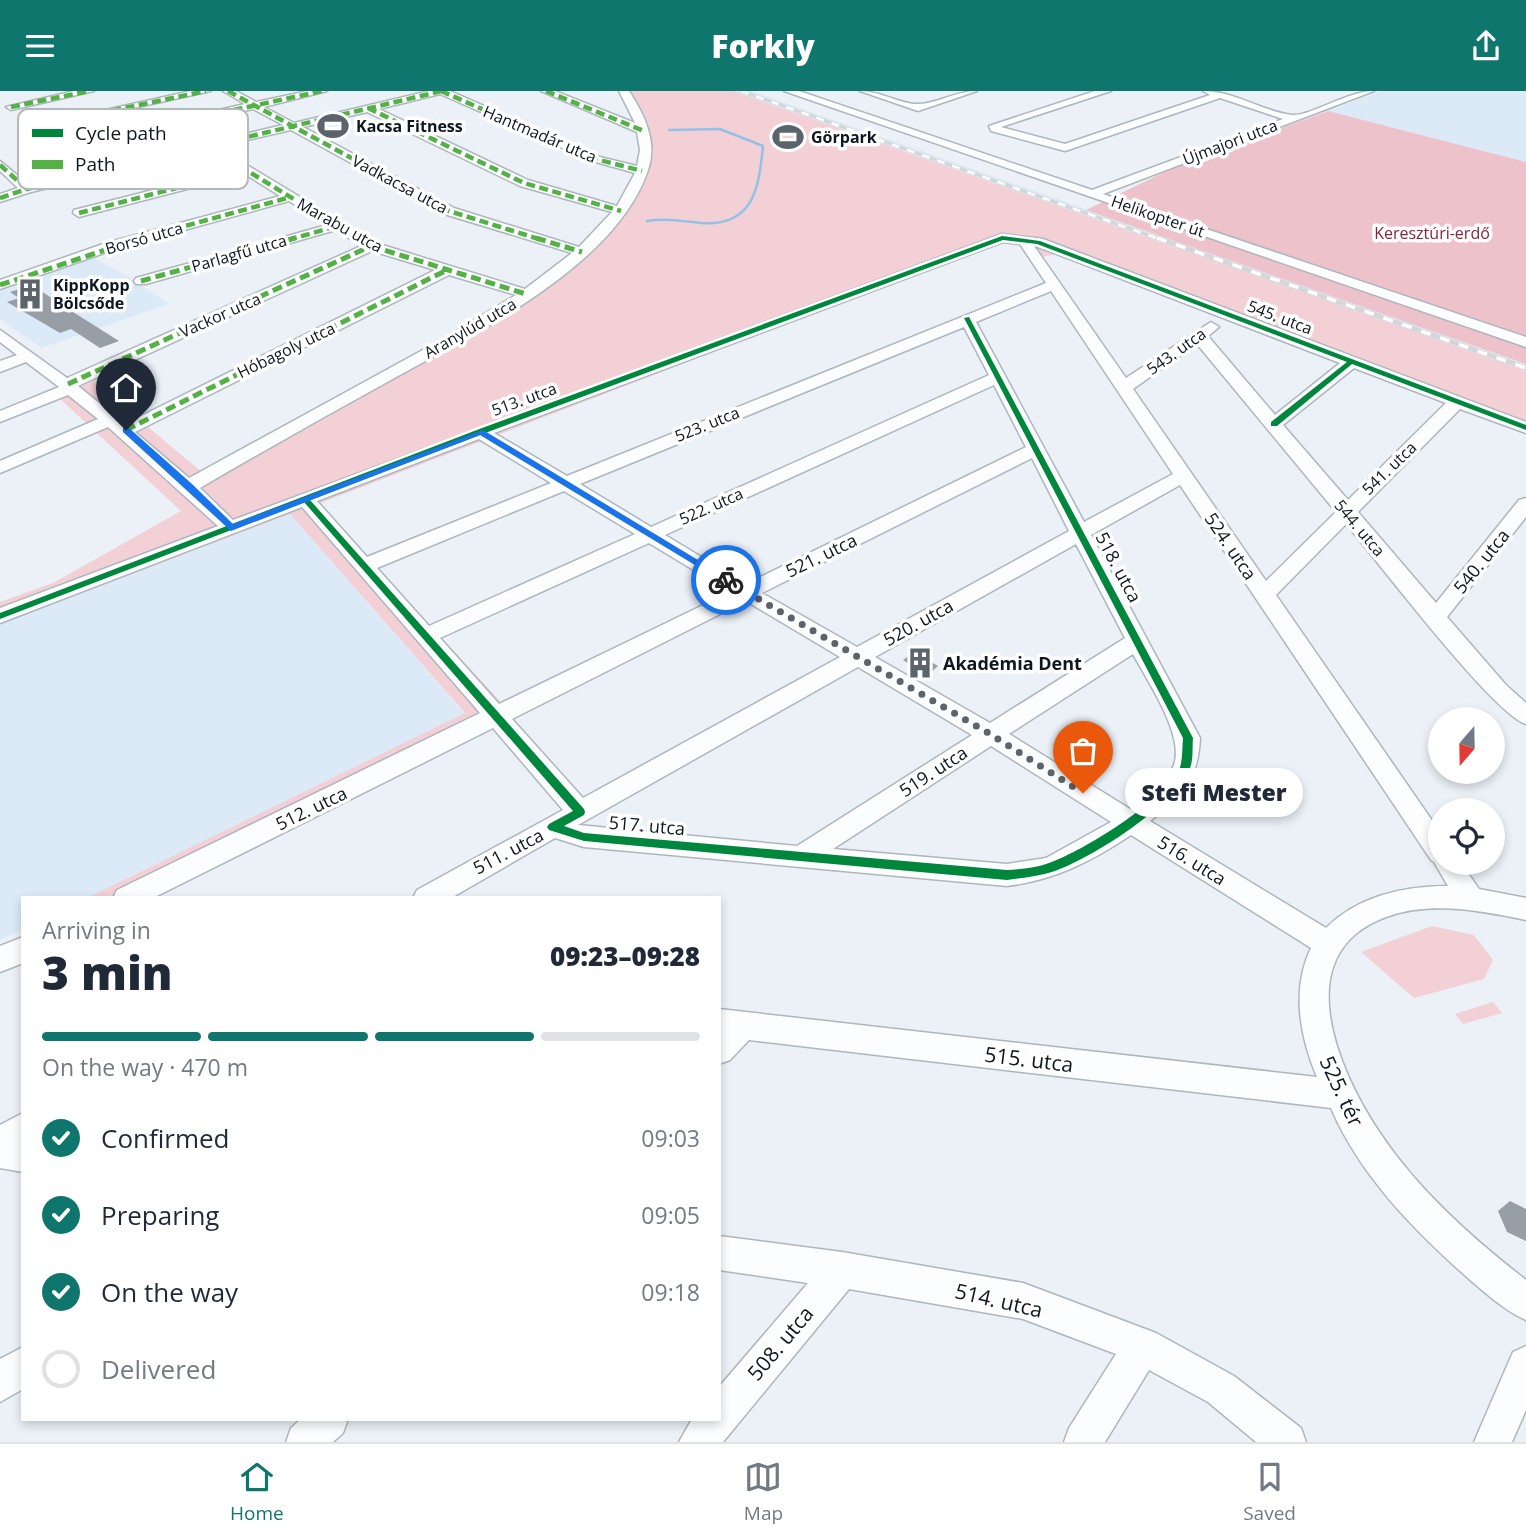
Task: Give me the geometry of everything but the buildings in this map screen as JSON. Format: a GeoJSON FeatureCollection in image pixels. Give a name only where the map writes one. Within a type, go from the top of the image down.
{"type":"FeatureCollection","features":[{"type":"Feature","properties":{"kind":"street"},"geometry":{"type":"LineString","coordinates":[[11,107],[89,91]]}},
{"type":"Feature","properties":{"kind":"street"},"geometry":{"type":"LineString","coordinates":[[120,109],[206,91]]}},
{"type":"Feature","properties":{"kind":"street","name":"Vadkacsa utca"},"geometry":{"type":"LineString","coordinates":[[228,91],[449,211],[582,252]]}},
{"type":"Feature","properties":{"kind":"street"},"geometry":{"type":"LineString","coordinates":[[241,109],[322,91]]}},
{"type":"Feature","properties":{"kind":"street"},"geometry":{"type":"LineString","coordinates":[[248,136],[442,91]]}},
{"type":"Feature","properties":{"kind":"street","name":"Hantmadár utca"},"geometry":{"type":"LineString","coordinates":[[442,91],[596,159],[642,171]]}},
{"type":"Feature","properties":{"kind":"street"},"geometry":{"type":"LineString","coordinates":[[546,91],[643,131]]}},
{"type":"Feature","properties":{"kind":"street","name":"Aranylúd utca"},"geometry":{"type":"LineString","coordinates":[[189,486],[484,321],[526,294],[582,252],[621,211],[642,171],[643,131],[634,106],[624,91]]}},
{"type":"Feature","properties":{"kind":"street","name":"Helikopter út"},"geometry":{"type":"LineString","coordinates":[[789,91],[1526,342]]}},
{"type":"Feature","properties":{"kind":"street"},"geometry":{"type":"LineString","coordinates":[[865,91],[918,108],[972,91]]}},
{"type":"Feature","properties":{"kind":"street"},"geometry":{"type":"LineString","coordinates":[[1106,91],[994,126],[995,129],[1065,149],[1214,93],[1294,118]]}},
{"type":"Feature","properties":{"kind":"street","name":"Újmajori utca"},"geometry":{"type":"LineString","coordinates":[[1092,194],[1369,91]]}},
{"type":"Feature","properties":{"kind":"street"},"geometry":{"type":"LineString","coordinates":[[368,108],[524,183],[621,211]]}},
{"type":"Feature","properties":{"kind":"street"},"geometry":{"type":"LineString","coordinates":[[0,165],[18,181]]}},
{"type":"Feature","properties":{"kind":"street","name":"Marabu utca"},"geometry":{"type":"LineString","coordinates":[[248,171],[371,246],[526,294]]}},
{"type":"Feature","properties":{"kind":"street"},"geometry":{"type":"LineString","coordinates":[[0,198],[27,189]]}},
{"type":"Feature","properties":{"kind":"street"},"geometry":{"type":"LineString","coordinates":[[79,213],[173,189]]}},
{"type":"Feature","properties":{"kind":"street","name":"Borsó utca"},"geometry":{"type":"LineString","coordinates":[[0,285],[111,246],[291,197]]}},
{"type":"Feature","properties":{"kind":"street","name":"Parlagfű utca"},"geometry":{"type":"LineString","coordinates":[[141,281],[337,226]]}},
{"type":"Feature","properties":{"kind":"street","name":"513. utca"},"geometry":{"type":"LineString","coordinates":[[0,616],[480,432],[988,242],[1002,238],[1023,239]]}},
{"type":"Feature","properties":{"kind":"street","name":"524. utca"},"geometry":{"type":"LineString","coordinates":[[1023,239],[1428,835]]}},
{"type":"Feature","properties":{"kind":"street","name":"545. utca"},"geometry":{"type":"LineString","coordinates":[[1023,239],[1526,428]]}},
{"type":"Feature","properties":{"kind":"street","name":"Vackor utca"},"geometry":{"type":"LineString","coordinates":[[0,418],[371,246]]}},
{"type":"Feature","properties":{"kind":"street","name":"Hóbagoly utca"},"geometry":{"type":"LineString","coordinates":[[0,468],[119,424],[445,271]]}},
{"type":"Feature","properties":{"kind":"street","name":"523. utca"},"geometry":{"type":"LineString","coordinates":[[363,566],[1053,285]]}},
{"type":"Feature","properties":{"kind":"street","name":"543. utca"},"geometry":{"type":"LineString","coordinates":[[1123,388],[1229,315]]}},
{"type":"Feature","properties":{"kind":"street","name":"518. utca"},"geometry":{"type":"LineString","coordinates":[[967,318],[1188,738],[1186,767],[1174,785],[1130,822]]}},
{"type":"Feature","properties":{"kind":"street"},"geometry":{"type":"LineString","coordinates":[[0,335],[119,424],[189,486],[231,528]]}},
{"type":"Feature","properties":{"kind":"street","name":"544. utca"},"geometry":{"type":"LineString","coordinates":[[1199,335],[1435,618],[1498,691],[1526,716]]}},
{"type":"Feature","properties":{"kind":"street"},"geometry":{"type":"LineString","coordinates":[[0,367],[28,356]]}},
{"type":"Feature","properties":{"kind":"street"},"geometry":{"type":"LineString","coordinates":[[1274,424],[1351,362]]}},
{"type":"Feature","properties":{"kind":"street","name":"522. utca"},"geometry":{"type":"LineString","coordinates":[[426,636],[997,378]]}},
{"type":"Feature","properties":{"kind":"street","name":"541. utca"},"geometry":{"type":"LineString","coordinates":[[1264,595],[1346,510],[1457,402]]}},
{"type":"Feature","properties":{"kind":"street","name":"516. utca"},"geometry":{"type":"LineString","coordinates":[[480,432],[745,592],[990,734],[1326,943]]}},
{"type":"Feature","properties":{"kind":"street","name":"521. utca"},"geometry":{"type":"LineString","coordinates":[[495,717],[1035,450]]}},
{"type":"Feature","properties":{"kind":"street","name":"520. utca"},"geometry":{"type":"LineString","coordinates":[[580,812],[1184,475]]}},
{"type":"Feature","properties":{"kind":"street"},"geometry":{"type":"LineString","coordinates":[[306,500],[580,812],[553,827]]}},
{"type":"Feature","properties":{"kind":"street","name":"540. utca"},"geometry":{"type":"LineString","coordinates":[[1435,618],[1526,504]]}},
{"type":"Feature","properties":{"kind":"street","name":"519. utca"},"geometry":{"type":"LineString","coordinates":[[800,856],[1138,640]]}},
{"type":"Feature","properties":{"kind":"street","name":"512. utca"},"geometry":{"type":"LineString","coordinates":[[131,896],[495,717]]}},
{"type":"Feature","properties":{"kind":"street","name":"517. utca"},"geometry":{"type":"LineString","coordinates":[[553,827],[584,837],[1007,875],[1055,866],[1130,822]]}},
{"type":"Feature","properties":{"kind":"street","name":"511. utca"},"geometry":{"type":"LineString","coordinates":[[431,896],[553,827]]}},
{"type":"Feature","properties":{"kind":"street"},"geometry":{"type":"LineString","coordinates":[[1455,875],[1471,899]]}},
{"type":"Feature","properties":{"kind":"street"},"geometry":{"type":"LineString","coordinates":[[1326,943],[1354,919],[1382,906],[1418,898],[1471,899],[1526,909]]}},
{"type":"Feature","properties":{"kind":"street","name":"525. tér"},"geometry":{"type":"LineString","coordinates":[[1326,943],[1315,970],[1313,1006],[1323,1058],[1338,1094],[1369,1146],[1401,1185],[1450,1238],[1526,1302]]}},
{"type":"Feature","properties":{"kind":"street"},"geometry":{"type":"LineString","coordinates":[[0,961],[21,950]]}},
{"type":"Feature","properties":{"kind":"street"},"geometry":{"type":"LineString","coordinates":[[721,1046],[732,1024]]}},
{"type":"Feature","properties":{"kind":"street","name":"515. utca"},"geometry":{"type":"LineString","coordinates":[[732,1024],[1338,1094]]}},
{"type":"Feature","properties":{"kind":"street"},"geometry":{"type":"LineString","coordinates":[[0,1143],[21,1130]]}},
{"type":"Feature","properties":{"kind":"street"},"geometry":{"type":"LineString","coordinates":[[0,1152],[21,1156]]}},
{"type":"Feature","properties":{"kind":"street","name":"514. utca"},"geometry":{"type":"LineString","coordinates":[[721,1254],[842,1270],[1023,1301],[1143,1346],[1221,1389],[1287,1442]]}},
{"type":"Feature","properties":{"kind":"street","name":"508. utca"},"geometry":{"type":"LineString","coordinates":[[721,1414],[842,1270]]}},
{"type":"Feature","properties":{"kind":"street"},"geometry":{"type":"LineString","coordinates":[[1083,1442],[1143,1346]]}},
{"type":"Feature","properties":{"kind":"street"},"geometry":{"type":"LineString","coordinates":[[1493,1442],[1526,1365]]}},
{"type":"Feature","properties":{"kind":"street"},"geometry":{"type":"LineString","coordinates":[[0,1383],[21,1366]]}},
{"type":"Feature","properties":{"kind":"street"},"geometry":{"type":"LineString","coordinates":[[305,1442],[327,1421]]}},
{"type":"Feature","properties":{"kind":"street","name":"508. utca"},"geometry":{"type":"LineString","coordinates":[[698,1442],[716,1421]]}},
{"type":"Feature","properties":{"kind":"shaded area"},"geometry":{"type":"Polygon","coordinates":[[[629,91],[733,91],[1526,371],[1526,432],[1057,254],[1029,260],[1022,246],[997,243],[318,504],[514,716],[156,896],[91,896],[465,713],[290,514],[0,624],[0,602],[53,583],[181,511],[58,397],[93,381],[210,479],[590,251],[646,170],[650,135],[639,106],[629,91]]]}},
{"type":"Feature","properties":{"kind":"shaded area"},"geometry":{"type":"Polygon","coordinates":[[[733,91],[751,91],[1526,364],[1526,371],[733,91]]]}},
{"type":"Feature","properties":{"kind":"shaded area"},"geometry":{"type":"Polygon","coordinates":[[[1382,91],[1526,91],[1526,162],[1328,111],[1382,91]]]}},
{"type":"Feature","properties":{"kind":"shaded area"},"geometry":{"type":"Polygon","coordinates":[[[90,256],[131,278],[169,304],[41,348],[0,319],[0,288],[90,256]]]}},
{"type":"Feature","properties":{"kind":"shaded area"},"geometry":{"type":"Polygon","coordinates":[[[290,514],[465,714],[91,896],[21,896],[21,930],[0,940],[0,624],[290,514]]]}},
{"type":"Feature","properties":{"kind":"shaded area"},"geometry":{"type":"Polygon","coordinates":[[[1432,926],[1474,935],[1493,960],[1484,979],[1414,998],[1361,952],[1432,926]]]}},
{"type":"Feature","properties":{"kind":"shaded area"},"geometry":{"type":"Polygon","coordinates":[[[1493,1002],[1502,1013],[1463,1024],[1455,1014],[1493,1002]]]}},
{"type":"Feature","properties":{"kind":"green space","name":"Keresztúri-erdő"},"geometry":{"type":"Polygon","coordinates":[[[1328,111],[1526,162],[1526,364],[1086,210],[1171,169],[1328,111]]]}},
{"type":"Feature","properties":{"kind":"waterway"},"geometry":{"type":"LineString","coordinates":[[647,221],[719,223],[743,211],[756,189],[763,146],[720,129],[669,130]]}},
{"type":"Feature","properties":{"kind":"railway"},"geometry":{"type":"LineString","coordinates":[[741,91],[1162,240]]}},
{"type":"Feature","properties":{"kind":"railway"},"geometry":{"type":"LineString","coordinates":[[1157,238],[1526,368]]}},
{"type":"Feature","properties":{"kind":"marked path"},"geometry":{"type":"LineString","coordinates":[[11,107],[89,91]]}},
{"type":"Feature","properties":{"kind":"marked path"},"geometry":{"type":"LineString","coordinates":[[120,109],[206,91]]}},
{"type":"Feature","properties":{"kind":"marked path"},"geometry":{"type":"LineString","coordinates":[[228,91],[449,211],[582,252]]}},
{"type":"Feature","properties":{"kind":"marked path"},"geometry":{"type":"LineString","coordinates":[[238,109],[322,91]]}},
{"type":"Feature","properties":{"kind":"marked path"},"geometry":{"type":"LineString","coordinates":[[441,91],[596,159],[642,171]]}},
{"type":"Feature","properties":{"kind":"marked path"},"geometry":{"type":"LineString","coordinates":[[248,137],[442,91]]}},
{"type":"Feature","properties":{"kind":"marked path"},"geometry":{"type":"LineString","coordinates":[[546,91],[644,131]]}},
{"type":"Feature","properties":{"kind":"marked path"},"geometry":{"type":"LineString","coordinates":[[368,108],[524,183],[621,211]]}},
{"type":"Feature","properties":{"kind":"marked path"},"geometry":{"type":"LineString","coordinates":[[0,165],[18,181]]}},
{"type":"Feature","properties":{"kind":"marked path"},"geometry":{"type":"LineString","coordinates":[[248,171],[371,246],[526,294]]}},
{"type":"Feature","properties":{"kind":"marked path"},"geometry":{"type":"LineString","coordinates":[[0,198],[27,189]]}},
{"type":"Feature","properties":{"kind":"marked path"},"geometry":{"type":"LineString","coordinates":[[79,213],[173,189]]}},
{"type":"Feature","properties":{"kind":"marked path"},"geometry":{"type":"LineString","coordinates":[[0,285],[111,246],[291,197]]}},
{"type":"Feature","properties":{"kind":"marked path"},"geometry":{"type":"LineString","coordinates":[[141,281],[337,226]]}},
{"type":"Feature","properties":{"kind":"marked path"},"geometry":{"type":"LineString","coordinates":[[68,384],[371,246]]}},
{"type":"Feature","properties":{"kind":"marked path"},"geometry":{"type":"LineString","coordinates":[[126,430],[445,271]]}},
{"type":"Feature","properties":{"kind":"cycle path"},"geometry":{"type":"LineString","coordinates":[[0,616],[485,430],[1002,238],[1038,242],[1526,428]]}},
{"type":"Feature","properties":{"kind":"cycle path"},"geometry":{"type":"LineString","coordinates":[[306,500],[580,812],[553,827],[584,837],[1007,875],[1044,870],[1107,838],[1161,798],[1184,770],[1188,738],[967,318]]}},
{"type":"Feature","properties":{"kind":"cycle path"},"geometry":{"type":"LineString","coordinates":[[1274,424],[1351,362]]}},
{"type":"Feature","properties":{"kind":"way so far"},"geometry":{"type":"LineString","coordinates":[[726,580],[990,734],[1083,793]]}},
{"type":"Feature","properties":{"kind":"place","name":"Kacsa Fitness"},"geometry":{"type":"Point","coordinates":[333,126]}},
{"type":"Feature","properties":{"kind":"place","name":"Görpark"},"geometry":{"type":"Point","coordinates":[788,137]}},
{"type":"Feature","properties":{"kind":"place","name":"KippKopp Bölcsőde"},"geometry":{"type":"Point","coordinates":[30,294]}},
{"type":"Feature","properties":{"kind":"place","name":"Akadémia Dent"},"geometry":{"type":"Point","coordinates":[920,663]}},
{"type":"Feature","properties":{"kind":"place","name":"Stefi Mester"},"geometry":{"type":"Point","coordinates":[1083,793]}},
{"type":"Feature","properties":{"kind":"route"},"geometry":{"type":"LineString","coordinates":[[126,430],[231,528],[480,432],[726,580]]}}]}
